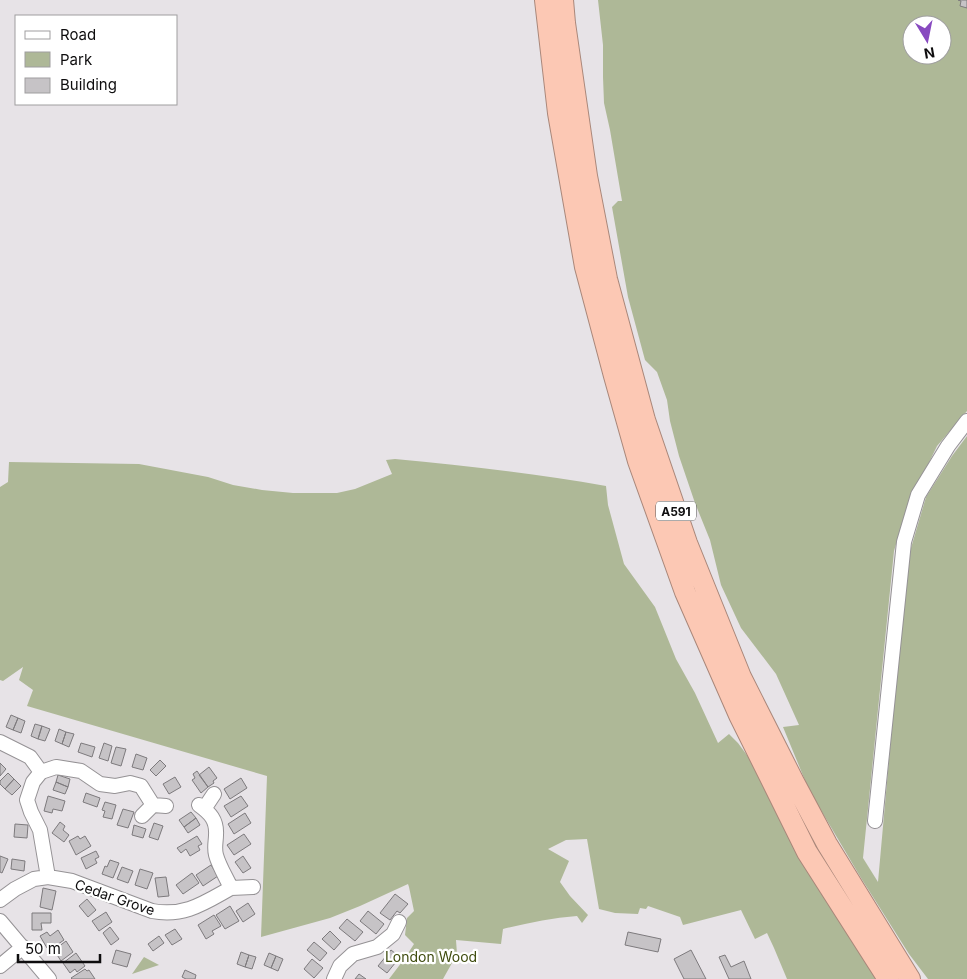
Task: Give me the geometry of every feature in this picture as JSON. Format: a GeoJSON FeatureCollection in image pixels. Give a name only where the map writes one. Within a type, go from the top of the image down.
{"type":"FeatureCollection","features":[{"type":"Feature","properties":{"kind":"highway","name":"A591"},"geometry":{"type":"LineString","coordinates":[[545,0],[558,114],[585,267],[638,461],[685,592],[739,715],[807,852],[888,979]]}},
{"type":"Feature","properties":{"kind":"highway","name":"A591"},"geometry":{"type":"LineString","coordinates":[[563,0],[564,23],[587,176],[607,279],[645,420],[684,534],[741,677],[785,764],[827,844],[910,979]]}},
{"type":"Feature","properties":{"kind":"street"},"geometry":{"type":"LineString","coordinates":[[875,822],[904,542],[918,495],[948,446],[967,421]]}},
{"type":"Feature","properties":{"kind":"street"},"geometry":{"type":"LineString","coordinates":[[0,742],[30,757],[41,772]]}},
{"type":"Feature","properties":{"kind":"street"},"geometry":{"type":"LineString","coordinates":[[48,877],[40,830],[27,800],[33,782],[41,772],[56,768],[81,771],[100,784],[115,786],[130,783],[142,786],[159,805],[142,816]]}},
{"type":"Feature","properties":{"kind":"street"},"geometry":{"type":"LineString","coordinates":[[214,794],[202,807],[209,812],[216,824],[214,846],[216,856],[232,888]]}},
{"type":"Feature","properties":{"kind":"street","name":"Cedar Grove"},"geometry":{"type":"LineString","coordinates":[[0,900],[34,879],[48,877],[72,881],[152,911],[166,913],[178,912],[200,905],[232,888],[253,887]]}},
{"type":"Feature","properties":{"kind":"street"},"geometry":{"type":"LineString","coordinates":[[0,921],[49,979]]}},
{"type":"Feature","properties":{"kind":"street"},"geometry":{"type":"LineString","coordinates":[[334,979],[340,966],[354,954],[377,947],[393,934],[399,922]]}},
{"type":"Feature","properties":{"kind":"street"},"geometry":{"type":"LineString","coordinates":[[0,966],[23,947]]}},
{"type":"Feature","properties":{"kind":"green space"},"geometry":{"type":"Polygon","coordinates":[[[598,0],[967,0],[967,411],[937,446],[906,510],[894,551],[863,858],[878,882],[903,604],[911,548],[926,497],[967,436],[967,979],[928,979],[909,954],[861,878],[809,790],[783,727],[799,725],[776,674],[741,628],[721,585],[710,540],[679,456],[667,400],[657,372],[645,360],[628,297],[612,207],[618,201],[622,201],[604,103],[603,45],[598,0]]]}},
{"type":"Feature","properties":{"kind":"green space","name":"London Wood"},"geometry":{"type":"Polygon","coordinates":[[[395,459],[474,467],[606,486],[608,505],[624,564],[655,607],[676,659],[695,693],[718,743],[729,734],[752,762],[879,979],[787,979],[767,933],[755,939],[741,910],[683,925],[680,917],[648,906],[646,909],[640,908],[638,914],[615,913],[599,909],[587,839],[566,840],[548,849],[569,861],[560,882],[588,915],[582,923],[577,916],[503,929],[501,944],[456,940],[457,954],[443,979],[389,979],[414,944],[405,935],[407,918],[414,911],[408,884],[330,918],[261,937],[267,776],[27,706],[33,690],[19,680],[23,667],[3,681],[0,680],[0,487],[8,482],[9,462],[139,464],[208,477],[233,485],[262,490],[293,493],[337,493],[355,489],[392,474],[386,460],[395,459]]]}},
{"type":"Feature","properties":{"kind":"green space"},"geometry":{"type":"Polygon","coordinates":[[[144,957],[159,965],[132,974],[144,957]]]}},
{"type":"Feature","properties":{"kind":"building"},"geometry":{"type":"Polygon","coordinates":[[[958,0],[967,0],[967,8],[960,6],[961,1],[958,0]]]}},
{"type":"Feature","properties":{"kind":"building"},"geometry":{"type":"Polygon","coordinates":[[[11,715],[18,718],[13,730],[6,727],[11,715]]]}},
{"type":"Feature","properties":{"kind":"building"},"geometry":{"type":"Polygon","coordinates":[[[18,718],[25,721],[21,733],[13,730],[18,718]]]}},
{"type":"Feature","properties":{"kind":"building"},"geometry":{"type":"Polygon","coordinates":[[[35,724],[42,726],[38,739],[31,736],[35,724]]]}},
{"type":"Feature","properties":{"kind":"building"},"geometry":{"type":"Polygon","coordinates":[[[42,726],[50,729],[45,741],[38,739],[42,726]]]}},
{"type":"Feature","properties":{"kind":"building"},"geometry":{"type":"Polygon","coordinates":[[[59,729],[66,732],[62,744],[55,741],[59,729]]]}},
{"type":"Feature","properties":{"kind":"building"},"geometry":{"type":"Polygon","coordinates":[[[66,732],[74,734],[69,747],[62,744],[66,732]]]}},
{"type":"Feature","properties":{"kind":"building"},"geometry":{"type":"Polygon","coordinates":[[[81,743],[95,747],[92,757],[78,752],[81,743]]]}},
{"type":"Feature","properties":{"kind":"building"},"geometry":{"type":"Polygon","coordinates":[[[104,743],[112,746],[108,761],[99,758],[104,743]]]}},
{"type":"Feature","properties":{"kind":"building"},"geometry":{"type":"Polygon","coordinates":[[[116,747],[126,749],[121,766],[111,763],[116,747]]]}},
{"type":"Feature","properties":{"kind":"building"},"geometry":{"type":"Polygon","coordinates":[[[136,754],[147,758],[143,770],[132,767],[136,754]]]}},
{"type":"Feature","properties":{"kind":"building"},"geometry":{"type":"Polygon","coordinates":[[[160,760],[166,766],[156,776],[150,770],[160,760]]]}},
{"type":"Feature","properties":{"kind":"building"},"geometry":{"type":"Polygon","coordinates":[[[0,763],[6,769],[0,776],[0,763]]]}},
{"type":"Feature","properties":{"kind":"building"},"geometry":{"type":"Polygon","coordinates":[[[209,767],[217,778],[208,787],[199,775],[209,767]]]}},
{"type":"Feature","properties":{"kind":"building"},"geometry":{"type":"Polygon","coordinates":[[[197,771],[208,787],[201,793],[192,780],[195,778],[193,774],[197,771]]]}},
{"type":"Feature","properties":{"kind":"building"},"geometry":{"type":"Polygon","coordinates":[[[8,773],[14,779],[5,789],[0,784],[0,781],[8,773]]]}},
{"type":"Feature","properties":{"kind":"building"},"geometry":{"type":"Polygon","coordinates":[[[58,775],[70,779],[68,787],[56,782],[58,775]]]}},
{"type":"Feature","properties":{"kind":"building"},"geometry":{"type":"Polygon","coordinates":[[[175,777],[181,787],[169,794],[163,784],[175,777]]]}},
{"type":"Feature","properties":{"kind":"building"},"geometry":{"type":"Polygon","coordinates":[[[241,778],[247,788],[230,799],[224,789],[241,778]]]}},
{"type":"Feature","properties":{"kind":"building"},"geometry":{"type":"Polygon","coordinates":[[[14,779],[21,786],[12,795],[5,789],[14,779]]]}},
{"type":"Feature","properties":{"kind":"building"},"geometry":{"type":"Polygon","coordinates":[[[56,782],[68,787],[65,794],[53,790],[56,782]]]}},
{"type":"Feature","properties":{"kind":"building"},"geometry":{"type":"Polygon","coordinates":[[[86,793],[100,798],[97,807],[83,802],[86,793]]]}},
{"type":"Feature","properties":{"kind":"building"},"geometry":{"type":"Polygon","coordinates":[[[48,796],[65,801],[62,811],[53,809],[52,813],[44,811],[48,796]]]}},
{"type":"Feature","properties":{"kind":"building"},"geometry":{"type":"Polygon","coordinates":[[[241,796],[248,806],[231,817],[224,806],[241,796]]]}},
{"type":"Feature","properties":{"kind":"building"},"geometry":{"type":"Polygon","coordinates":[[[105,802],[116,805],[112,819],[103,817],[105,811],[102,810],[105,802]]]}},
{"type":"Feature","properties":{"kind":"building"},"geometry":{"type":"Polygon","coordinates":[[[123,809],[134,812],[128,828],[117,825],[123,809]]]}},
{"type":"Feature","properties":{"kind":"building"},"geometry":{"type":"Polygon","coordinates":[[[191,812],[196,818],[184,827],[179,820],[191,812]]]}},
{"type":"Feature","properties":{"kind":"building"},"geometry":{"type":"Polygon","coordinates":[[[245,813],[251,823],[234,834],[228,824],[245,813]]]}},
{"type":"Feature","properties":{"kind":"building"},"geometry":{"type":"Polygon","coordinates":[[[196,818],[200,825],[188,833],[184,827],[196,818]]]}},
{"type":"Feature","properties":{"kind":"building"},"geometry":{"type":"Polygon","coordinates":[[[60,822],[65,826],[63,830],[69,835],[64,842],[52,833],[60,822]]]}},
{"type":"Feature","properties":{"kind":"building"},"geometry":{"type":"Polygon","coordinates":[[[154,823],[163,826],[158,840],[149,837],[154,823]]]}},
{"type":"Feature","properties":{"kind":"building"},"geometry":{"type":"Polygon","coordinates":[[[15,824],[28,825],[27,838],[14,837],[15,824]]]}},
{"type":"Feature","properties":{"kind":"building"},"geometry":{"type":"Polygon","coordinates":[[[134,825],[146,829],[143,838],[132,835],[134,825]]]}},
{"type":"Feature","properties":{"kind":"building"},"geometry":{"type":"Polygon","coordinates":[[[244,834],[251,844],[234,855],[227,845],[244,834]]]}},
{"type":"Feature","properties":{"kind":"building"},"geometry":{"type":"Polygon","coordinates":[[[78,836],[80,839],[85,836],[91,846],[76,855],[69,841],[78,836]]]}},
{"type":"Feature","properties":{"kind":"building"},"geometry":{"type":"Polygon","coordinates":[[[197,836],[202,844],[198,846],[200,850],[190,856],[186,849],[181,853],[177,848],[197,836]]]}},
{"type":"Feature","properties":{"kind":"building"},"geometry":{"type":"Polygon","coordinates":[[[96,851],[99,857],[95,859],[97,863],[86,869],[81,858],[96,851]]]}},
{"type":"Feature","properties":{"kind":"building"},"geometry":{"type":"Polygon","coordinates":[[[0,856],[8,859],[2,873],[0,872],[0,856]]]}},
{"type":"Feature","properties":{"kind":"building"},"geometry":{"type":"Polygon","coordinates":[[[243,856],[251,868],[243,873],[235,862],[243,856]]]}},
{"type":"Feature","properties":{"kind":"building"},"geometry":{"type":"Polygon","coordinates":[[[12,859],[25,861],[24,871],[11,869],[12,859]]]}},
{"type":"Feature","properties":{"kind":"building"},"geometry":{"type":"Polygon","coordinates":[[[110,860],[119,863],[113,878],[102,874],[110,860]]]}},
{"type":"Feature","properties":{"kind":"building"},"geometry":{"type":"Polygon","coordinates":[[[211,865],[218,876],[203,886],[196,875],[211,865]]]}},
{"type":"Feature","properties":{"kind":"building"},"geometry":{"type":"Polygon","coordinates":[[[122,867],[133,871],[128,883],[117,879],[122,867]]]}},
{"type":"Feature","properties":{"kind":"building"},"geometry":{"type":"Polygon","coordinates":[[[140,869],[153,873],[147,889],[135,885],[140,869]]]}},
{"type":"Feature","properties":{"kind":"building"},"geometry":{"type":"Polygon","coordinates":[[[192,873],[199,883],[183,894],[176,885],[192,873]]]}},
{"type":"Feature","properties":{"kind":"building"},"geometry":{"type":"Polygon","coordinates":[[[166,877],[169,896],[158,897],[155,878],[166,877]]]}},
{"type":"Feature","properties":{"kind":"building"},"geometry":{"type":"Polygon","coordinates":[[[43,888],[56,891],[52,910],[40,907],[43,888]]]}},
{"type":"Feature","properties":{"kind":"building"},"geometry":{"type":"Polygon","coordinates":[[[395,894],[408,904],[400,913],[397,911],[390,920],[380,913],[395,894]]]}},
{"type":"Feature","properties":{"kind":"building"},"geometry":{"type":"Polygon","coordinates":[[[87,899],[96,910],[88,917],[79,906],[87,899]]]}},
{"type":"Feature","properties":{"kind":"building"},"geometry":{"type":"Polygon","coordinates":[[[248,903],[255,914],[243,922],[236,911],[248,903]]]}},
{"type":"Feature","properties":{"kind":"building"},"geometry":{"type":"Polygon","coordinates":[[[230,906],[239,921],[225,929],[216,915],[230,906]]]}},
{"type":"Feature","properties":{"kind":"building"},"geometry":{"type":"Polygon","coordinates":[[[368,911],[384,924],[376,934],[360,921],[368,911]]]}},
{"type":"Feature","properties":{"kind":"building"},"geometry":{"type":"Polygon","coordinates":[[[106,912],[112,922],[99,931],[92,921],[106,912]]]}},
{"type":"Feature","properties":{"kind":"building"},"geometry":{"type":"Polygon","coordinates":[[[32,913],[51,913],[51,923],[41,923],[42,930],[32,930],[32,913]]]}},
{"type":"Feature","properties":{"kind":"building"},"geometry":{"type":"Polygon","coordinates":[[[214,915],[221,926],[212,931],[214,934],[206,939],[198,925],[214,915]]]}},
{"type":"Feature","properties":{"kind":"building"},"geometry":{"type":"Polygon","coordinates":[[[347,919],[363,932],[355,941],[339,928],[347,919]]]}},
{"type":"Feature","properties":{"kind":"building"},"geometry":{"type":"Polygon","coordinates":[[[110,927],[119,939],[111,945],[103,933],[110,927]]]}},
{"type":"Feature","properties":{"kind":"building"},"geometry":{"type":"Polygon","coordinates":[[[175,929],[182,939],[172,945],[165,935],[175,929]]]}},
{"type":"Feature","properties":{"kind":"building"},"geometry":{"type":"Polygon","coordinates":[[[58,930],[64,940],[51,949],[49,946],[47,948],[40,936],[47,932],[50,936],[58,930]]]}},
{"type":"Feature","properties":{"kind":"building"},"geometry":{"type":"Polygon","coordinates":[[[330,931],[341,942],[334,950],[322,939],[330,931]]]}},
{"type":"Feature","properties":{"kind":"building"},"geometry":{"type":"Polygon","coordinates":[[[628,932],[661,939],[658,952],[625,945],[628,932]]]}},
{"type":"Feature","properties":{"kind":"building"},"geometry":{"type":"Polygon","coordinates":[[[159,936],[164,943],[153,951],[148,944],[159,936]]]}},
{"type":"Feature","properties":{"kind":"building"},"geometry":{"type":"Polygon","coordinates":[[[66,941],[73,952],[61,961],[54,950],[66,941]]]}},
{"type":"Feature","properties":{"kind":"building"},"geometry":{"type":"Polygon","coordinates":[[[314,942],[327,953],[320,961],[307,950],[314,942]]]}},
{"type":"Feature","properties":{"kind":"building"},"geometry":{"type":"Polygon","coordinates":[[[116,950],[131,954],[127,967],[112,963],[116,950]]]}},
{"type":"Feature","properties":{"kind":"building"},"geometry":{"type":"Polygon","coordinates":[[[391,950],[400,957],[387,973],[378,966],[391,950]]]}},
{"type":"Feature","properties":{"kind":"building"},"geometry":{"type":"Polygon","coordinates":[[[691,950],[706,979],[684,979],[674,959],[691,950]]]}},
{"type":"Feature","properties":{"kind":"building"},"geometry":{"type":"Polygon","coordinates":[[[241,952],[249,955],[245,967],[237,964],[241,952]]]}},
{"type":"Feature","properties":{"kind":"building"},"geometry":{"type":"Polygon","coordinates":[[[76,953],[85,966],[77,972],[75,969],[70,973],[63,963],[76,953]]]}},
{"type":"Feature","properties":{"kind":"building"},"geometry":{"type":"Polygon","coordinates":[[[269,953],[276,956],[271,968],[264,965],[269,953]]]}},
{"type":"Feature","properties":{"kind":"building"},"geometry":{"type":"Polygon","coordinates":[[[249,955],[256,957],[252,969],[245,967],[249,955]]]}},
{"type":"Feature","properties":{"kind":"building"},"geometry":{"type":"Polygon","coordinates":[[[725,955],[731,967],[744,961],[751,979],[729,979],[719,957],[725,955]]]}},
{"type":"Feature","properties":{"kind":"building"},"geometry":{"type":"Polygon","coordinates":[[[276,956],[283,959],[278,971],[271,968],[276,956]]]}},
{"type":"Feature","properties":{"kind":"building"},"geometry":{"type":"Polygon","coordinates":[[[312,959],[323,968],[314,978],[304,969],[312,959]]]}},
{"type":"Feature","properties":{"kind":"building"},"geometry":{"type":"Polygon","coordinates":[[[85,969],[89,970],[95,979],[71,978],[85,969]]]}},
{"type":"Feature","properties":{"kind":"building"},"geometry":{"type":"Polygon","coordinates":[[[185,970],[196,975],[195,979],[182,977],[185,970]]]}},
{"type":"Feature","properties":{"kind":"building"},"geometry":{"type":"Polygon","coordinates":[[[359,974],[366,979],[355,979],[359,974]]]}}]}
